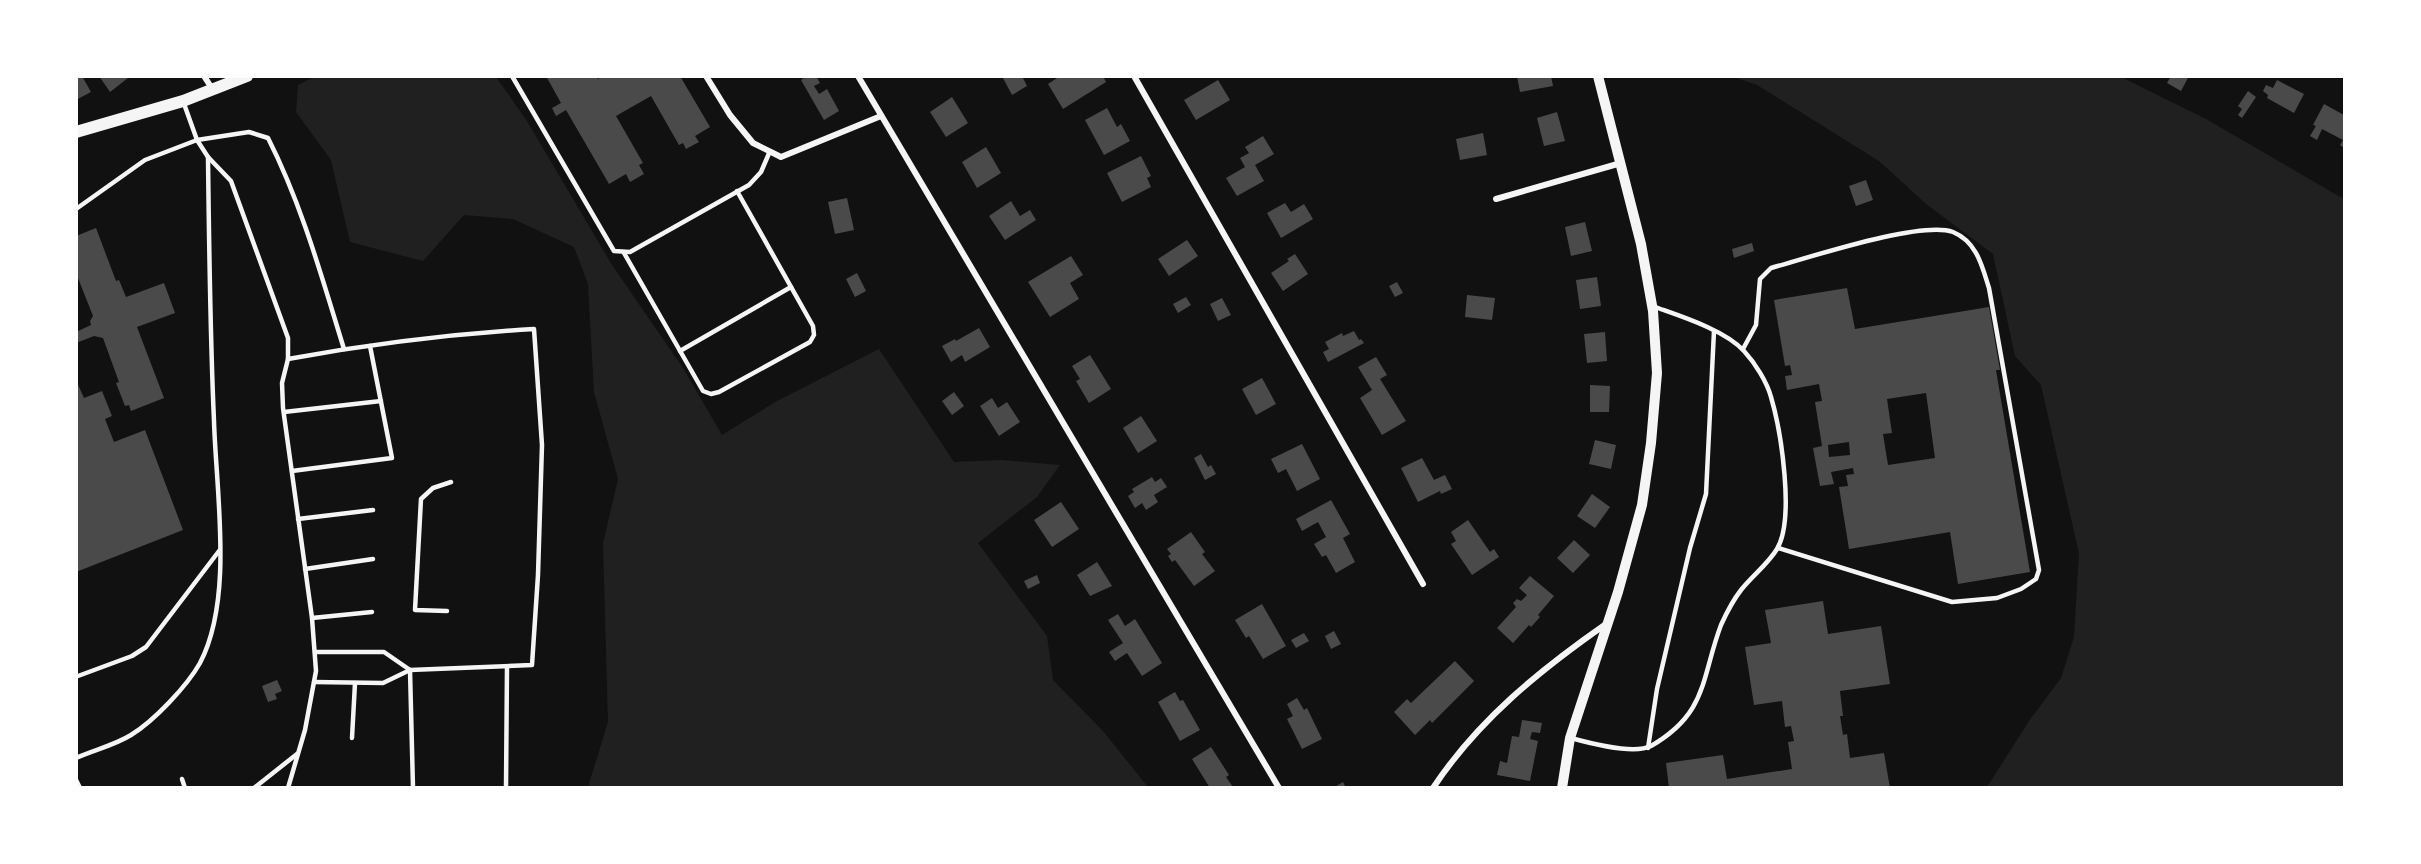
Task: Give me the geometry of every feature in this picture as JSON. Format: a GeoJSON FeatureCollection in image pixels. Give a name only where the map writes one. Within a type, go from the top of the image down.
{"type":"FeatureCollection","features":[{"type":"Feature","properties":{"kind":"main road"},"geometry":{"type":"LineString","coordinates":[[76,132],[183,101],[247,76]]}},
{"type":"Feature","properties":{"kind":"street"},"geometry":{"type":"LineString","coordinates":[[204,76],[213,90]]}},
{"type":"Feature","properties":{"kind":"street"},"geometry":{"type":"LineString","coordinates":[[706,76],[730,115],[753,143],[781,157],[881,116]]}},
{"type":"Feature","properties":{"kind":"street"},"geometry":{"type":"LineString","coordinates":[[858,76],[1279,788]]}},
{"type":"Feature","properties":{"kind":"street"},"geometry":{"type":"LineString","coordinates":[[1134,76],[1423,584]]}},
{"type":"Feature","properties":{"kind":"street"},"geometry":{"type":"LineString","coordinates":[[1563,788],[1570,738],[1618,592],[1642,505],[1651,443],[1657,373],[1652,306],[1641,244],[1598,76]]}},
{"type":"Feature","properties":{"kind":"street"},"geometry":{"type":"LineString","coordinates":[[1497,199],[1621,163]]}},
{"type":"Feature","properties":{"kind":"street"},"geometry":{"type":"LineString","coordinates":[[1433,788],[1447,767],[1488,718],[1555,659],[1606,624]]}},
{"type":"Feature","properties":{"kind":"lane"},"geometry":{"type":"LineString","coordinates":[[512,76],[609,246],[614,251],[624,253],[737,191],[755,179],[770,151]]}},
{"type":"Feature","properties":{"kind":"lane"},"geometry":{"type":"LineString","coordinates":[[183,101],[197,140],[208,157],[231,181],[288,338],[288,359],[282,383],[284,412],[315,652],[314,682],[305,730],[288,788]]}},
{"type":"Feature","properties":{"kind":"lane"},"geometry":{"type":"LineString","coordinates":[[76,209],[145,160],[197,140],[249,132],[268,138],[283,167],[311,244],[344,349]]}},
{"type":"Feature","properties":{"kind":"lane"},"geometry":{"type":"LineString","coordinates":[[76,758],[130,736],[151,721],[199,665],[210,641],[216,620],[219,502],[209,284],[208,157]]}},
{"type":"Feature","properties":{"kind":"lane"},"geometry":{"type":"LineString","coordinates":[[624,253],[703,391],[711,394],[718,392],[810,342],[814,335],[813,326],[737,191]]}},
{"type":"Feature","properties":{"kind":"lane"},"geometry":{"type":"LineString","coordinates":[[1743,349],[1756,325],[1760,279],[1771,268],[1920,230],[1952,232],[1967,241],[1979,255],[1989,288],[2039,570],[2036,579],[1997,598],[1952,602],[1778,548]]}},
{"type":"Feature","properties":{"kind":"lane"},"geometry":{"type":"LineString","coordinates":[[680,351],[791,287]]}},
{"type":"Feature","properties":{"kind":"lane"},"geometry":{"type":"LineString","coordinates":[[1570,738],[1608,748],[1648,747],[1674,730],[1692,710],[1705,685],[1722,624],[1740,591],[1778,548],[1786,515],[1786,484],[1771,396],[1759,371],[1743,349],[1714,331],[1652,306]]}},
{"type":"Feature","properties":{"kind":"lane"},"geometry":{"type":"LineString","coordinates":[[288,359],[370,345],[534,329],[542,446],[538,575],[532,665],[410,670],[383,683],[314,682]]}},
{"type":"Feature","properties":{"kind":"lane"},"geometry":{"type":"LineString","coordinates":[[1648,747],[1660,678],[1690,549],[1706,494],[1714,331]]}},
{"type":"Feature","properties":{"kind":"lane"},"geometry":{"type":"LineString","coordinates":[[291,471],[392,458],[370,345]]}},
{"type":"Feature","properties":{"kind":"lane"},"geometry":{"type":"LineString","coordinates":[[284,412],[381,401]]}},
{"type":"Feature","properties":{"kind":"lane"},"geometry":{"type":"LineString","coordinates":[[447,611],[415,609],[421,499],[433,488],[452,482]]}},
{"type":"Feature","properties":{"kind":"lane"},"geometry":{"type":"LineString","coordinates":[[298,519],[373,510]]}},
{"type":"Feature","properties":{"kind":"lane"},"geometry":{"type":"LineString","coordinates":[[78,676],[132,656],[146,647],[219,551]]}},
{"type":"Feature","properties":{"kind":"lane"},"geometry":{"type":"LineString","coordinates":[[305,569],[373,559]]}},
{"type":"Feature","properties":{"kind":"lane"},"geometry":{"type":"LineString","coordinates":[[312,618],[372,612]]}},
{"type":"Feature","properties":{"kind":"lane"},"geometry":{"type":"LineString","coordinates":[[315,652],[384,652],[410,670]]}},
{"type":"Feature","properties":{"kind":"lane"},"geometry":{"type":"LineString","coordinates":[[506,788],[507,667]]}},
{"type":"Feature","properties":{"kind":"lane"},"geometry":{"type":"LineString","coordinates":[[410,670],[413,788]]}},
{"type":"Feature","properties":{"kind":"lane"},"geometry":{"type":"LineString","coordinates":[[352,738],[355,683]]}},
{"type":"Feature","properties":{"kind":"lane"},"geometry":{"type":"LineString","coordinates":[[254,788],[298,753]]}},
{"type":"Feature","properties":{"kind":"lane"},"geometry":{"type":"LineString","coordinates":[[182,779],[185,788]]}},
{"type":"Feature","properties":{"kind":"lane"},"geometry":{"type":"LineString","coordinates":[[76,780],[80,788]]}},
{"type":"Feature","properties":{"kind":"shaded area"},"geometry":{"type":"Polygon","coordinates":[[[315,76],[496,77],[527,121],[612,265],[683,368],[722,435],[777,401],[879,349],[954,462],[1002,460],[1060,465],[1037,497],[978,543],[1047,636],[1053,680],[1103,731],[1148,787],[588,787],[608,722],[603,543],[618,479],[594,392],[588,284],[574,247],[513,219],[464,215],[423,261],[350,242],[331,160],[296,112],[298,85],[315,76]]]}},
{"type":"Feature","properties":{"kind":"shaded area"},"geometry":{"type":"Polygon","coordinates":[[[1734,77],[2121,77],[2206,119],[2344,199],[2344,787],[1987,787],[2029,721],[2061,678],[2074,637],[2079,554],[2041,385],[2015,356],[1993,254],[1926,204],[1879,161],[1757,85],[1734,77]]]}},
{"type":"Feature","properties":{"kind":"building"},"geometry":{"type":"Polygon","coordinates":[[[76,76],[82,76],[91,92],[76,100],[76,76]]]}},
{"type":"Feature","properties":{"kind":"building"},"geometry":{"type":"Polygon","coordinates":[[[99,76],[127,76],[128,78],[110,92],[99,76]]]}},
{"type":"Feature","properties":{"kind":"building"},"geometry":{"type":"Polygon","coordinates":[[[546,76],[596,76],[598,79],[603,76],[680,76],[710,127],[695,136],[699,142],[686,149],[683,143],[679,145],[651,96],[616,116],[643,163],[639,165],[644,174],[630,182],[626,174],[609,184],[566,110],[556,116],[552,108],[561,103],[546,76]]]}},
{"type":"Feature","properties":{"kind":"building"},"geometry":{"type":"Polygon","coordinates":[[[807,76],[816,76],[820,83],[814,86],[819,94],[827,89],[839,111],[824,120],[801,80],[807,76]]]}},
{"type":"Feature","properties":{"kind":"building"},"geometry":{"type":"Polygon","coordinates":[[[1022,76],[1027,86],[1012,95],[1003,78],[1022,76]]]}},
{"type":"Feature","properties":{"kind":"building"},"geometry":{"type":"Polygon","coordinates":[[[1060,76],[1103,76],[1106,82],[1063,109],[1048,84],[1060,76]]]}},
{"type":"Feature","properties":{"kind":"building"},"geometry":{"type":"Polygon","coordinates":[[[1517,76],[1551,76],[1553,86],[1520,92],[1517,76]]]}},
{"type":"Feature","properties":{"kind":"building"},"geometry":{"type":"Polygon","coordinates":[[[2171,76],[2189,76],[2181,91],[2167,83],[2171,76]]]}},
{"type":"Feature","properties":{"kind":"building"},"geometry":{"type":"Polygon","coordinates":[[[1218,80],[1230,100],[1196,120],[1184,100],[1218,80]]]}},
{"type":"Feature","properties":{"kind":"building"},"geometry":{"type":"Polygon","coordinates":[[[2277,80],[2304,94],[2294,113],[2267,98],[2268,95],[2263,91],[2266,85],[2273,88],[2277,80]]]}},
{"type":"Feature","properties":{"kind":"building"},"geometry":{"type":"Polygon","coordinates":[[[2248,91],[2256,97],[2242,118],[2238,115],[2242,109],[2238,106],[2248,91]]]}},
{"type":"Feature","properties":{"kind":"building"},"geometry":{"type":"Polygon","coordinates":[[[952,97],[968,123],[946,137],[930,112],[952,97]]]}},
{"type":"Feature","properties":{"kind":"building"},"geometry":{"type":"Polygon","coordinates":[[[2324,104],[2344,115],[2344,148],[2340,145],[2343,140],[2322,129],[2317,140],[2310,136],[2324,104]]]}},
{"type":"Feature","properties":{"kind":"building"},"geometry":{"type":"Polygon","coordinates":[[[1107,108],[1117,127],[1121,124],[1130,141],[1104,155],[1085,120],[1107,108]]]}},
{"type":"Feature","properties":{"kind":"building"},"geometry":{"type":"Polygon","coordinates":[[[1557,112],[1565,141],[1544,146],[1537,118],[1557,112]]]}},
{"type":"Feature","properties":{"kind":"building"},"geometry":{"type":"Polygon","coordinates":[[[1483,133],[1487,155],[1460,160],[1456,139],[1483,133]]]}},
{"type":"Feature","properties":{"kind":"building"},"geometry":{"type":"Polygon","coordinates":[[[1263,136],[1274,154],[1255,165],[1264,181],[1237,196],[1226,178],[1245,167],[1240,158],[1249,153],[1245,147],[1263,136]]]}},
{"type":"Feature","properties":{"kind":"building"},"geometry":{"type":"Polygon","coordinates":[[[986,147],[1001,173],[977,188],[962,162],[986,147]]]}},
{"type":"Feature","properties":{"kind":"building"},"geometry":{"type":"Polygon","coordinates":[[[1141,156],[1151,176],[1147,178],[1151,187],[1122,202],[1107,173],[1141,156]]]}},
{"type":"Feature","properties":{"kind":"building"},"geometry":{"type":"Polygon","coordinates":[[[1866,180],[1873,200],[1856,206],[1849,186],[1866,180]]]}},
{"type":"Feature","properties":{"kind":"building"},"geometry":{"type":"Polygon","coordinates":[[[847,198],[854,230],[835,234],[828,202],[847,198]]]}},
{"type":"Feature","properties":{"kind":"building"},"geometry":{"type":"Polygon","coordinates":[[[1011,201],[1020,216],[1030,210],[1036,220],[1005,240],[989,216],[1011,201]]]}},
{"type":"Feature","properties":{"kind":"building"},"geometry":{"type":"Polygon","coordinates":[[[1285,203],[1291,212],[1304,204],[1313,219],[1281,238],[1267,213],[1285,203]]]}},
{"type":"Feature","properties":{"kind":"building"},"geometry":{"type":"Polygon","coordinates":[[[1585,222],[1592,251],[1571,256],[1565,227],[1585,222]]]}},
{"type":"Feature","properties":{"kind":"building"},"geometry":{"type":"Polygon","coordinates":[[[96,228],[116,281],[119,280],[126,297],[164,283],[175,313],[137,327],[164,398],[131,411],[129,405],[125,406],[116,383],[119,382],[103,338],[94,336],[76,343],[76,332],[91,325],[90,321],[93,316],[76,273],[76,236],[96,228]]]}},
{"type":"Feature","properties":{"kind":"building"},"geometry":{"type":"Polygon","coordinates":[[[1187,240],[1198,256],[1169,276],[1158,259],[1187,240]]]}},
{"type":"Feature","properties":{"kind":"building"},"geometry":{"type":"Polygon","coordinates":[[[1752,243],[1754,251],[1734,258],[1732,249],[1752,243]]]}},
{"type":"Feature","properties":{"kind":"building"},"geometry":{"type":"Polygon","coordinates":[[[1295,254],[1308,274],[1283,291],[1271,273],[1295,254]]]}},
{"type":"Feature","properties":{"kind":"building"},"geometry":{"type":"Polygon","coordinates":[[[1071,256],[1083,275],[1070,283],[1079,299],[1050,317],[1028,282],[1071,256]]]}},
{"type":"Feature","properties":{"kind":"building"},"geometry":{"type":"Polygon","coordinates":[[[857,273],[866,291],[855,297],[846,279],[857,273]]]}},
{"type":"Feature","properties":{"kind":"building"},"geometry":{"type":"Polygon","coordinates":[[[1597,277],[1601,306],[1580,309],[1576,280],[1597,277]]]}},
{"type":"Feature","properties":{"kind":"building"},"geometry":{"type":"Polygon","coordinates":[[[1397,282],[1403,293],[1395,297],[1389,286],[1397,282]]]}},
{"type":"Feature","properties":{"kind":"building"},"geometry":{"type":"Polygon","coordinates":[[[1847,288],[1855,329],[1989,307],[2000,370],[1996,370],[2030,572],[1958,584],[1950,532],[1849,549],[1839,487],[1848,486],[1846,475],[1854,474],[1853,468],[1831,472],[1834,484],[1820,486],[1813,448],[1822,446],[1815,402],[1822,401],[1819,384],[1787,390],[1785,376],[1792,375],[1790,365],[1785,366],[1774,300],[1847,288]],[[1926,393],[1887,399],[1892,433],[1883,434],[1888,465],[1935,458],[1926,393]],[[1849,442],[1828,445],[1829,457],[1850,455],[1849,442]]]}},
{"type":"Feature","properties":{"kind":"building"},"geometry":{"type":"Polygon","coordinates":[[[1467,295],[1495,298],[1492,320],[1465,317],[1467,295]]]}},
{"type":"Feature","properties":{"kind":"building"},"geometry":{"type":"Polygon","coordinates":[[[1186,297],[1191,305],[1178,313],[1173,304],[1186,297]]]}},
{"type":"Feature","properties":{"kind":"building"},"geometry":{"type":"Polygon","coordinates":[[[1222,298],[1231,315],[1218,321],[1210,304],[1222,298]]]}},
{"type":"Feature","properties":{"kind":"building"},"geometry":{"type":"Polygon","coordinates":[[[979,328],[990,347],[965,362],[962,355],[951,362],[942,346],[979,328]]]}},
{"type":"Feature","properties":{"kind":"building"},"geometry":{"type":"Polygon","coordinates":[[[1354,331],[1359,340],[1361,339],[1364,343],[1328,362],[1323,352],[1329,349],[1325,342],[1342,333],[1343,336],[1354,331]]]}},
{"type":"Feature","properties":{"kind":"building"},"geometry":{"type":"Polygon","coordinates":[[[1605,332],[1607,361],[1587,363],[1584,334],[1605,332]]]}},
{"type":"Feature","properties":{"kind":"building"},"geometry":{"type":"Polygon","coordinates":[[[1090,355],[1111,389],[1089,403],[1076,381],[1080,379],[1072,366],[1090,355]]]}},
{"type":"Feature","properties":{"kind":"building"},"geometry":{"type":"Polygon","coordinates":[[[1376,357],[1387,375],[1380,379],[1406,421],[1382,435],[1360,398],[1372,390],[1358,367],[1376,357]]]}},
{"type":"Feature","properties":{"kind":"building"},"geometry":{"type":"Polygon","coordinates":[[[1262,378],[1276,404],[1256,415],[1242,389],[1262,378]]]}},
{"type":"Feature","properties":{"kind":"building"},"geometry":{"type":"Polygon","coordinates":[[[76,380],[84,398],[102,391],[112,416],[105,419],[114,442],[145,430],[183,530],[76,572],[76,380]]]}},
{"type":"Feature","properties":{"kind":"building"},"geometry":{"type":"Polygon","coordinates":[[[1590,385],[1610,386],[1609,412],[1590,412],[1590,385]]]}},
{"type":"Feature","properties":{"kind":"building"},"geometry":{"type":"Polygon","coordinates":[[[954,392],[964,406],[952,415],[942,401],[954,392]]]}},
{"type":"Feature","properties":{"kind":"building"},"geometry":{"type":"Polygon","coordinates":[[[992,398],[998,408],[1007,402],[1020,422],[999,436],[980,406],[992,398]]]}},
{"type":"Feature","properties":{"kind":"building"},"geometry":{"type":"Polygon","coordinates":[[[1141,416],[1157,441],[1138,453],[1123,428],[1141,416]]]}},
{"type":"Feature","properties":{"kind":"building"},"geometry":{"type":"Polygon","coordinates":[[[1595,440],[1616,445],[1611,469],[1589,464],[1595,440]]]}},
{"type":"Feature","properties":{"kind":"building"},"geometry":{"type":"Polygon","coordinates":[[[1302,444],[1320,479],[1297,491],[1286,469],[1278,473],[1271,459],[1302,444]]]}},
{"type":"Feature","properties":{"kind":"building"},"geometry":{"type":"Polygon","coordinates":[[[1201,454],[1208,467],[1211,465],[1216,474],[1205,480],[1194,458],[1201,454]]]}},
{"type":"Feature","properties":{"kind":"building"},"geometry":{"type":"Polygon","coordinates":[[[1422,458],[1434,480],[1445,475],[1452,489],[1441,494],[1440,491],[1418,502],[1401,468],[1422,458]]]}},
{"type":"Feature","properties":{"kind":"building"},"geometry":{"type":"Polygon","coordinates":[[[1152,477],[1155,482],[1161,478],[1167,487],[1154,495],[1158,502],[1146,510],[1142,503],[1135,508],[1128,496],[1134,492],[1132,489],[1152,477]]]}},
{"type":"Feature","properties":{"kind":"building"},"geometry":{"type":"Polygon","coordinates":[[[1592,494],[1610,507],[1595,528],[1577,516],[1592,494]]]}},
{"type":"Feature","properties":{"kind":"building"},"geometry":{"type":"Polygon","coordinates":[[[1331,500],[1350,534],[1343,538],[1355,562],[1336,573],[1326,555],[1322,557],[1314,544],[1326,537],[1318,522],[1302,531],[1296,519],[1331,500]]]}},
{"type":"Feature","properties":{"kind":"building"},"geometry":{"type":"Polygon","coordinates":[[[1061,502],[1079,529],[1052,547],[1034,520],[1061,502]]]}},
{"type":"Feature","properties":{"kind":"building"},"geometry":{"type":"Polygon","coordinates":[[[1468,520],[1490,552],[1494,549],[1499,557],[1472,575],[1451,544],[1456,541],[1451,532],[1468,520]]]}},
{"type":"Feature","properties":{"kind":"building"},"geometry":{"type":"Polygon","coordinates":[[[1191,532],[1205,552],[1202,554],[1215,571],[1194,586],[1175,560],[1172,562],[1168,556],[1171,554],[1167,549],[1191,532]]]}},
{"type":"Feature","properties":{"kind":"building"},"geometry":{"type":"Polygon","coordinates":[[[1574,540],[1590,555],[1573,573],[1557,558],[1574,540]]]}},
{"type":"Feature","properties":{"kind":"building"},"geometry":{"type":"Polygon","coordinates":[[[1097,562],[1112,586],[1090,596],[1077,575],[1097,562]]]}},
{"type":"Feature","properties":{"kind":"building"},"geometry":{"type":"Polygon","coordinates":[[[1037,575],[1040,583],[1028,589],[1024,581],[1037,575]]]}},
{"type":"Feature","properties":{"kind":"building"},"geometry":{"type":"Polygon","coordinates":[[[1530,576],[1554,596],[1538,615],[1540,617],[1531,627],[1529,625],[1513,643],[1497,628],[1516,607],[1513,603],[1517,599],[1521,601],[1527,595],[1519,588],[1530,576]]]}},
{"type":"Feature","properties":{"kind":"building"},"geometry":{"type":"Polygon","coordinates":[[[1823,601],[1828,634],[1881,626],[1890,684],[1840,691],[1843,716],[1840,716],[1843,735],[1847,734],[1850,758],[1884,753],[1890,788],[1669,788],[1666,763],[1723,755],[1727,779],[1792,769],[1788,742],[1794,741],[1791,726],[1785,727],[1782,701],[1754,705],[1745,647],[1771,643],[1765,610],[1823,601]]]}},
{"type":"Feature","properties":{"kind":"building"},"geometry":{"type":"Polygon","coordinates":[[[1262,604],[1286,646],[1263,659],[1249,636],[1246,638],[1235,620],[1262,604]]]}},
{"type":"Feature","properties":{"kind":"building"},"geometry":{"type":"Polygon","coordinates":[[[1118,614],[1125,626],[1135,619],[1162,663],[1142,676],[1127,653],[1115,661],[1109,652],[1123,643],[1108,620],[1118,614]]]}},
{"type":"Feature","properties":{"kind":"building"},"geometry":{"type":"Polygon","coordinates":[[[1334,631],[1341,644],[1331,649],[1325,636],[1334,631]]]}},
{"type":"Feature","properties":{"kind":"building"},"geometry":{"type":"Polygon","coordinates":[[[1304,633],[1309,641],[1296,648],[1291,640],[1304,633]]]}},
{"type":"Feature","properties":{"kind":"building"},"geometry":{"type":"Polygon","coordinates":[[[1455,661],[1474,681],[1432,723],[1430,720],[1415,735],[1394,712],[1407,699],[1411,703],[1455,661]]]}},
{"type":"Feature","properties":{"kind":"building"},"geometry":{"type":"Polygon","coordinates":[[[277,680],[282,691],[275,694],[277,699],[268,702],[262,686],[277,680]]]}},
{"type":"Feature","properties":{"kind":"building"},"geometry":{"type":"Polygon","coordinates":[[[1175,692],[1180,701],[1183,700],[1200,730],[1180,741],[1158,702],[1175,692]]]}},
{"type":"Feature","properties":{"kind":"building"},"geometry":{"type":"Polygon","coordinates":[[[1297,698],[1304,710],[1307,708],[1322,739],[1302,749],[1287,719],[1293,716],[1287,704],[1297,698]]]}},
{"type":"Feature","properties":{"kind":"building"},"geometry":{"type":"Polygon","coordinates":[[[1522,720],[1542,723],[1540,733],[1532,732],[1530,739],[1538,741],[1530,781],[1497,775],[1500,761],[1507,763],[1512,736],[1519,737],[1522,720]]]}},
{"type":"Feature","properties":{"kind":"building"},"geometry":{"type":"Polygon","coordinates":[[[1211,747],[1229,775],[1226,777],[1233,787],[1210,788],[1192,759],[1211,747]]]}},
{"type":"Feature","properties":{"kind":"building"},"geometry":{"type":"Polygon","coordinates":[[[1343,782],[1346,788],[1333,788],[1343,782]]]}}]}
